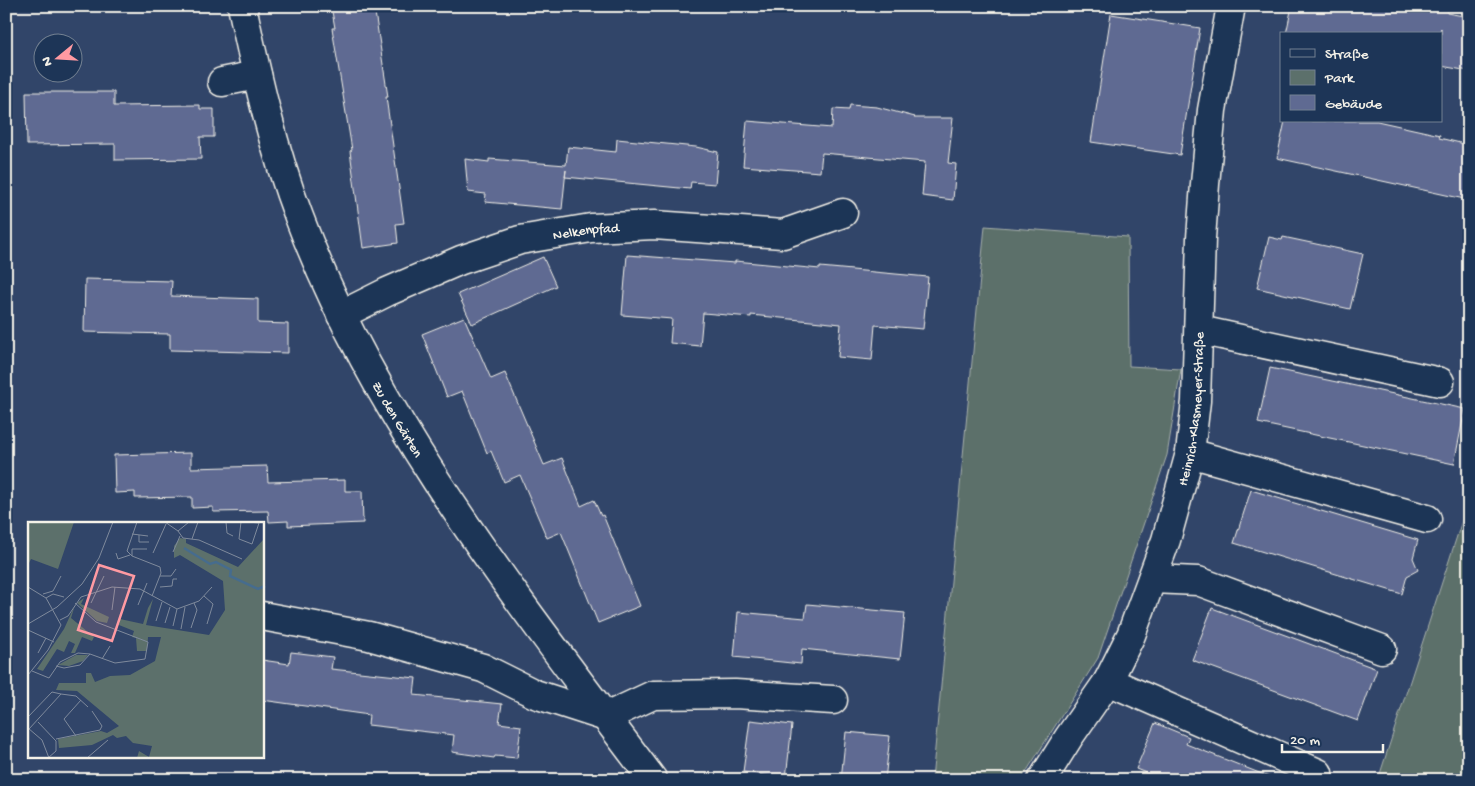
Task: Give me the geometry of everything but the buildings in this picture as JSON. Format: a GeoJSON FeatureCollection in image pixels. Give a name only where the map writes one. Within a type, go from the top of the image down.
{"type":"FeatureCollection","features":[{"type":"Feature","properties":{"kind":"street","name":"Zu den Gärten"},"geometry":{"type":"LineString","coordinates":[[242,6],[257,75],[276,147],[298,216],[341,315],[366,363],[422,457],[539,629],[653,780]]}},
{"type":"Feature","properties":{"kind":"street","name":"Heinrich-Klasmeyer-Straße"},"geometry":{"type":"LineString","coordinates":[[1042,780],[1108,681],[1131,635],[1166,540],[1190,453],[1196,401],[1201,238],[1205,184],[1212,110],[1231,6]]}},
{"type":"Feature","properties":{"kind":"street"},"geometry":{"type":"LineString","coordinates":[[222,82],[257,75]]}},
{"type":"Feature","properties":{"kind":"street","name":"Nelkenpfad"},"geometry":{"type":"LineString","coordinates":[[341,315],[387,292],[461,260],[520,240],[591,228],[654,226],[783,234],[843,213]]}},
{"type":"Feature","properties":{"kind":"street"},"geometry":{"type":"LineString","coordinates":[[1199,330],[1440,382]]}},
{"type":"Feature","properties":{"kind":"street"},"geometry":{"type":"LineString","coordinates":[[1190,453],[1427,519]]}},
{"type":"Feature","properties":{"kind":"street"},"geometry":{"type":"LineString","coordinates":[[1152,579],[1198,581],[1382,650]]}},
{"type":"Feature","properties":{"kind":"street"},"geometry":{"type":"LineString","coordinates":[[264,616],[369,636],[483,668],[535,694],[606,717],[653,695],[735,694],[833,700]]}},
{"type":"Feature","properties":{"kind":"street"},"geometry":{"type":"LineString","coordinates":[[1108,681],[1318,773]]}},
{"type":"Feature","properties":{"kind":"green space"},"geometry":{"type":"Polygon","coordinates":[[[985,226],[1128,237],[1129,366],[1181,369],[1167,455],[1098,658],[1021,780],[932,780],[985,226]]]}},
{"type":"Feature","properties":{"kind":"green space"},"geometry":{"type":"Polygon","coordinates":[[[1469,499],[1469,780],[1378,780],[1469,499]]]}}]}
